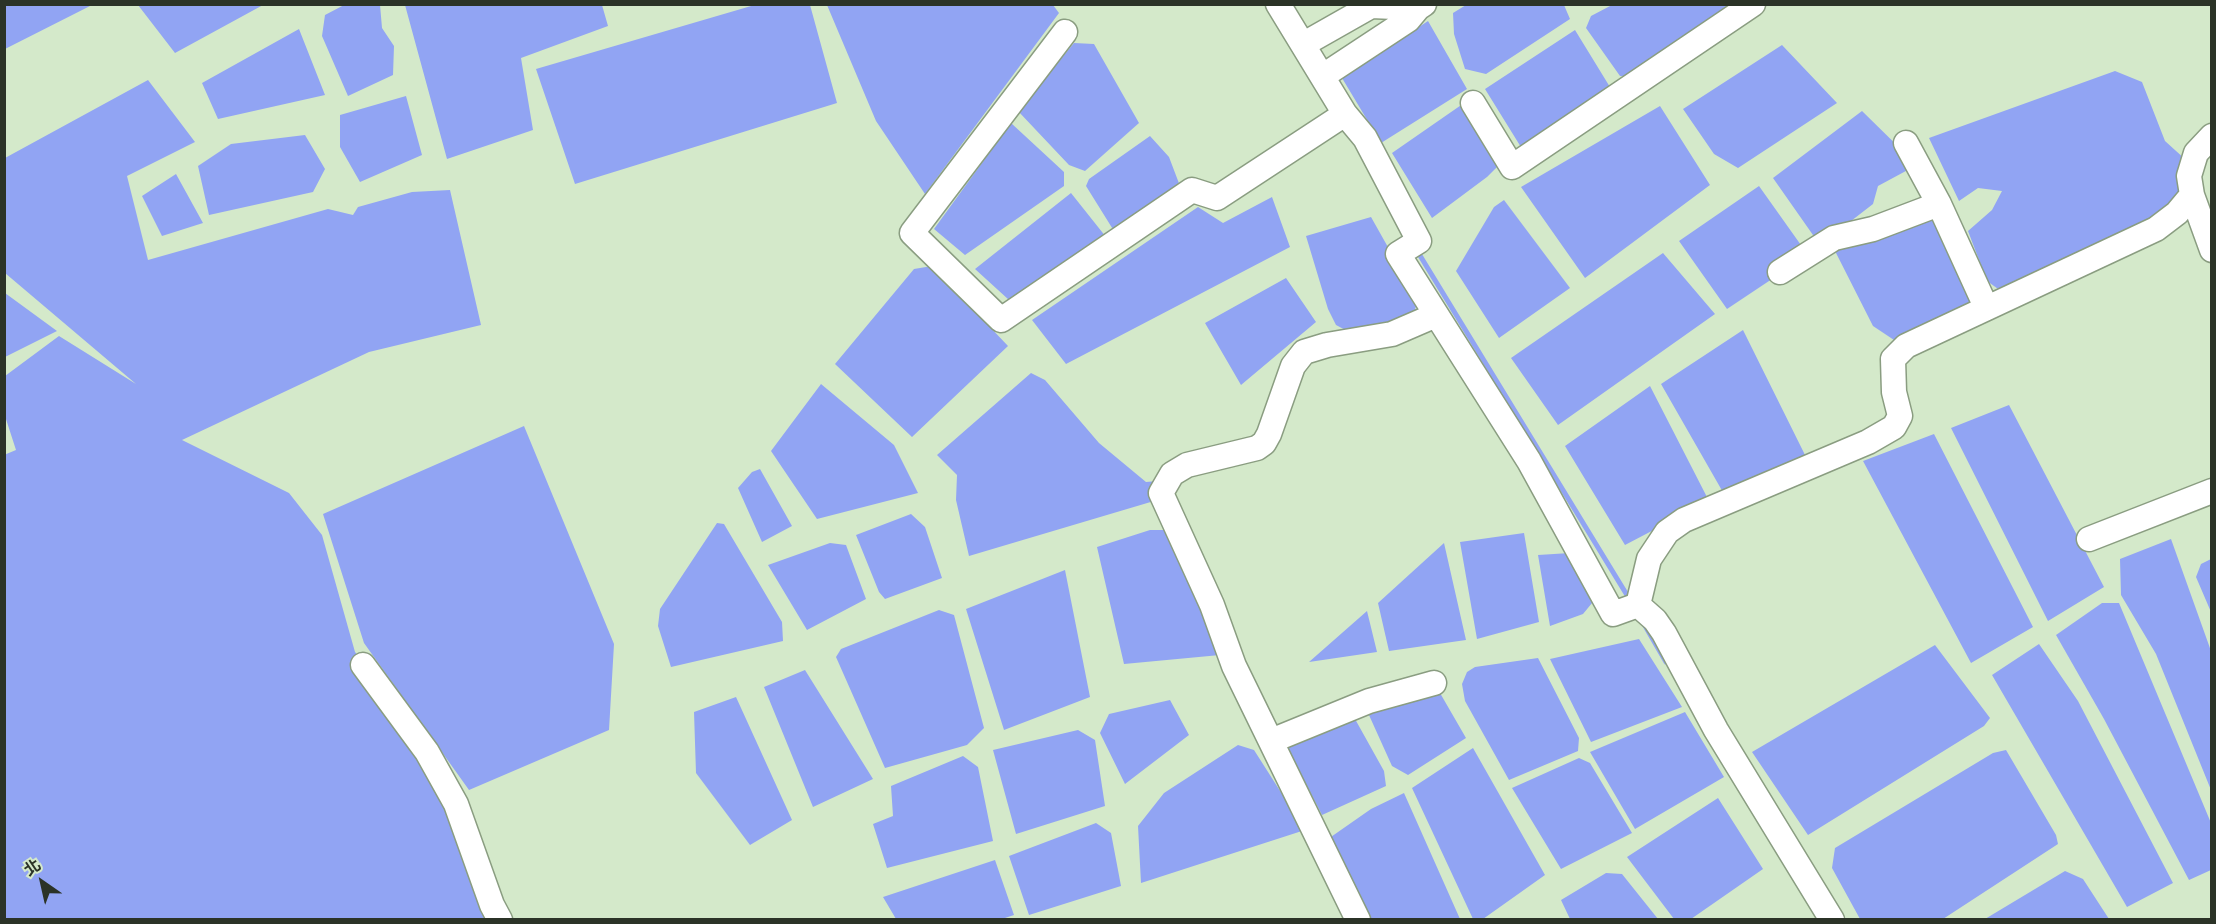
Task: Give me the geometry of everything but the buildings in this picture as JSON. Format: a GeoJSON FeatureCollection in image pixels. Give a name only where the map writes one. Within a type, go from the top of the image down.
{"type":"FeatureCollection","features":[{"type":"Feature","properties":{"kind":"lane"},"geometry":{"type":"LineString","coordinates":[[1278,4],[1346,114],[1365,138],[1414,244],[1398,254],[1528,462],[1613,614],[1630,608],[1655,620],[1716,730],[1832,920]]}},
{"type":"Feature","properties":{"kind":"lane"},"geometry":{"type":"LineString","coordinates":[[1473,104],[1512,166],[1753,4]]}},
{"type":"Feature","properties":{"kind":"lane"},"geometry":{"type":"LineString","coordinates":[[1304,44],[1371,6],[1421,6]]}},
{"type":"Feature","properties":{"kind":"lane"},"geometry":{"type":"LineString","coordinates":[[1323,76],[1408,20],[1421,6]]}},
{"type":"Feature","properties":{"kind":"lane"},"geometry":{"type":"LineString","coordinates":[[1065,32],[912,233],[1000,320],[1192,190],[1217,198],[1346,114]]}},
{"type":"Feature","properties":{"kind":"lane"},"geometry":{"type":"LineString","coordinates":[[2211,136],[2196,153],[2189,176],[2192,195],[2211,250]]}},
{"type":"Feature","properties":{"kind":"lane"},"geometry":{"type":"LineString","coordinates":[[1906,143],[1939,204],[1986,308]]}},
{"type":"Feature","properties":{"kind":"lane"},"geometry":{"type":"LineString","coordinates":[[1630,608],[1649,560],[1667,532],[1684,520],[1868,442],[1894,427],[1900,416],[1894,392],[1893,359],[1897,353],[1986,308],[2156,229],[2177,213],[2192,195]]}},
{"type":"Feature","properties":{"kind":"lane"},"geometry":{"type":"LineString","coordinates":[[1780,272],[1834,238],[1873,229],[1939,204]]}},
{"type":"Feature","properties":{"kind":"lane"},"geometry":{"type":"LineString","coordinates":[[1359,920],[1234,666],[1212,605],[1161,493],[1172,474],[1187,465],[1257,448],[1264,443],[1293,366],[1304,352],[1327,345],[1392,334],[1436,315]]}},
{"type":"Feature","properties":{"kind":"lane"},"geometry":{"type":"LineString","coordinates":[[2090,539],[2211,491]]}},
{"type":"Feature","properties":{"kind":"lane"},"geometry":{"type":"LineString","coordinates":[[363,665],[427,752],[456,804],[492,905],[500,920]]}},
{"type":"Feature","properties":{"kind":"lane"},"geometry":{"type":"LineString","coordinates":[[1271,741],[1369,701],[1434,683]]}},
{"type":"Feature","properties":{"kind":"water"},"geometry":{"type":"Polygon","coordinates":[[[5,4],[92,4],[92,5],[5,49],[5,4]]]}},
{"type":"Feature","properties":{"kind":"water"},"geometry":{"type":"Polygon","coordinates":[[[346,4],[380,5],[382,28],[394,46],[393,75],[348,96],[322,36],[325,15],[346,4]]]}},
{"type":"Feature","properties":{"kind":"water"},"geometry":{"type":"Polygon","coordinates":[[[758,4],[810,5],[837,103],[575,184],[536,69],[758,4]]]}},
{"type":"Feature","properties":{"kind":"water"},"geometry":{"type":"Polygon","coordinates":[[[138,5],[263,5],[175,53],[138,5]]]}},
{"type":"Feature","properties":{"kind":"water"},"geometry":{"type":"Polygon","coordinates":[[[405,5],[602,5],[608,26],[521,58],[533,130],[447,159],[405,5]]]}},
{"type":"Feature","properties":{"kind":"water"},"geometry":{"type":"Polygon","coordinates":[[[827,5],[1053,5],[1059,13],[925,194],[876,121],[827,5]]]}},
{"type":"Feature","properties":{"kind":"water"},"geometry":{"type":"Polygon","coordinates":[[[1466,5],[1564,5],[1570,19],[1486,74],[1465,69],[1454,34],[1453,13],[1466,5]]]}},
{"type":"Feature","properties":{"kind":"water"},"geometry":{"type":"Polygon","coordinates":[[[1612,5],[1750,5],[1638,77],[1620,76],[1586,28],[1591,16],[1612,5]]]}},
{"type":"Feature","properties":{"kind":"water"},"geometry":{"type":"Polygon","coordinates":[[[1428,21],[1467,89],[1381,143],[1342,78],[1428,21]]]}},
{"type":"Feature","properties":{"kind":"water"},"geometry":{"type":"Polygon","coordinates":[[[299,29],[325,95],[218,119],[202,83],[299,29]]]}},
{"type":"Feature","properties":{"kind":"water"},"geometry":{"type":"Polygon","coordinates":[[[1575,30],[1613,92],[1524,152],[1485,89],[1575,30]]]}},
{"type":"Feature","properties":{"kind":"water"},"geometry":{"type":"Polygon","coordinates":[[[1074,43],[1094,44],[1139,123],[1085,171],[1069,165],[1018,111],[1074,43]]]}},
{"type":"Feature","properties":{"kind":"water"},"geometry":{"type":"Polygon","coordinates":[[[1782,45],[1837,103],[1738,168],[1714,154],[1683,109],[1782,45]]]}},
{"type":"Feature","properties":{"kind":"water"},"geometry":{"type":"Polygon","coordinates":[[[2115,71],[2142,82],[2165,141],[2186,160],[2182,187],[2165,213],[2001,291],[1987,281],[1968,231],[1992,210],[2002,191],[1978,188],[1959,201],[1929,138],[2115,71]]]}},
{"type":"Feature","properties":{"kind":"water"},"geometry":{"type":"Polygon","coordinates":[[[148,80],[195,142],[127,176],[148,260],[328,209],[353,215],[358,207],[412,192],[450,190],[481,325],[369,352],[182,440],[289,493],[322,535],[355,652],[401,708],[505,919],[5,919],[4,455],[16,450],[5,416],[5,376],[59,336],[136,384],[5,273],[5,158],[148,80]]]}},
{"type":"Feature","properties":{"kind":"water"},"geometry":{"type":"Polygon","coordinates":[[[406,96],[422,155],[360,182],[340,147],[340,115],[406,96]]]}},
{"type":"Feature","properties":{"kind":"water"},"geometry":{"type":"Polygon","coordinates":[[[1467,101],[1499,165],[1487,177],[1432,218],[1392,153],[1467,101]]]}},
{"type":"Feature","properties":{"kind":"water"},"geometry":{"type":"Polygon","coordinates":[[[1660,106],[1710,185],[1585,278],[1521,187],[1660,106]]]}},
{"type":"Feature","properties":{"kind":"water"},"geometry":{"type":"Polygon","coordinates":[[[1862,111],[1917,165],[1878,186],[1873,204],[1820,245],[1773,178],[1862,111]]]}},
{"type":"Feature","properties":{"kind":"water"},"geometry":{"type":"Polygon","coordinates":[[[1011,123],[1064,172],[1064,186],[965,255],[934,229],[1011,123]]]}},
{"type":"Feature","properties":{"kind":"water"},"geometry":{"type":"Polygon","coordinates":[[[305,135],[325,169],[313,192],[209,215],[198,166],[231,144],[305,135]]]}},
{"type":"Feature","properties":{"kind":"water"},"geometry":{"type":"Polygon","coordinates":[[[1150,136],[1169,157],[1180,186],[1114,231],[1086,186],[1089,179],[1150,136]]]}},
{"type":"Feature","properties":{"kind":"water"},"geometry":{"type":"Polygon","coordinates":[[[176,174],[203,223],[162,236],[142,196],[176,174]]]}},
{"type":"Feature","properties":{"kind":"water"},"geometry":{"type":"Polygon","coordinates":[[[1759,186],[1808,255],[1727,309],[1679,241],[1759,186]]]}},
{"type":"Feature","properties":{"kind":"water"},"geometry":{"type":"Polygon","coordinates":[[[1071,193],[1106,237],[1009,300],[975,269],[1071,193]]]}},
{"type":"Feature","properties":{"kind":"water"},"geometry":{"type":"Polygon","coordinates":[[[1272,197],[1290,247],[1066,364],[1032,320],[1198,207],[1223,223],[1272,197]]]}},
{"type":"Feature","properties":{"kind":"water"},"geometry":{"type":"Polygon","coordinates":[[[1504,200],[1570,288],[1499,338],[1456,271],[1494,207],[1504,200]]]}},
{"type":"Feature","properties":{"kind":"water"},"geometry":{"type":"Polygon","coordinates":[[[1371,217],[1420,304],[1415,308],[1420,318],[1353,334],[1336,325],[1328,309],[1306,236],[1371,217]]]}},
{"type":"Feature","properties":{"kind":"water"},"geometry":{"type":"Polygon","coordinates":[[[1940,217],[1977,304],[1897,342],[1873,326],[1835,251],[1849,243],[1940,217]]]}},
{"type":"Feature","properties":{"kind":"water"},"geometry":{"type":"Polygon","coordinates":[[[1663,253],[1715,314],[1558,425],[1511,358],[1663,253]]]}},
{"type":"Feature","properties":{"kind":"water"},"geometry":{"type":"Polygon","coordinates":[[[932,266],[1008,346],[912,437],[835,364],[914,269],[932,266]]]}},
{"type":"Feature","properties":{"kind":"water"},"geometry":{"type":"Polygon","coordinates":[[[1286,278],[1316,322],[1241,385],[1205,323],[1286,278]]]}},
{"type":"Feature","properties":{"kind":"water"},"geometry":{"type":"Polygon","coordinates":[[[5,293],[57,331],[5,357],[5,293]]]}},
{"type":"Feature","properties":{"kind":"water"},"geometry":{"type":"Polygon","coordinates":[[[1743,330],[1807,459],[1728,501],[1661,384],[1743,330]]]}},
{"type":"Feature","properties":{"kind":"water"},"geometry":{"type":"Polygon","coordinates":[[[1031,373],[1045,380],[1099,443],[1146,482],[1158,481],[1154,501],[969,556],[956,500],[957,475],[937,455],[1031,373]]]}},
{"type":"Feature","properties":{"kind":"water"},"geometry":{"type":"Polygon","coordinates":[[[821,384],[894,445],[918,493],[817,519],[771,451],[821,384]]]}},
{"type":"Feature","properties":{"kind":"water"},"geometry":{"type":"Polygon","coordinates":[[[1650,386],[1709,501],[1625,545],[1565,446],[1650,386]]]}},
{"type":"Feature","properties":{"kind":"water"},"geometry":{"type":"Polygon","coordinates":[[[2009,405],[2104,587],[2048,621],[1951,428],[2009,405]]]}},
{"type":"Feature","properties":{"kind":"water"},"geometry":{"type":"Polygon","coordinates":[[[524,426],[614,644],[609,730],[469,790],[364,643],[323,514],[524,426]]]}},
{"type":"Feature","properties":{"kind":"water"},"geometry":{"type":"Polygon","coordinates":[[[1934,434],[2033,627],[1971,663],[1863,461],[1934,434]]]}},
{"type":"Feature","properties":{"kind":"water"},"geometry":{"type":"Polygon","coordinates":[[[760,469],[792,526],[762,542],[738,488],[752,472],[760,469]]]}},
{"type":"Feature","properties":{"kind":"water"},"geometry":{"type":"Polygon","coordinates":[[[911,514],[925,527],[942,578],[885,599],[879,592],[856,535],[911,514]]]}},
{"type":"Feature","properties":{"kind":"water"},"geometry":{"type":"Polygon","coordinates":[[[717,523],[724,524],[782,622],[783,641],[671,667],[658,626],[660,609],[717,523]]]}},
{"type":"Feature","properties":{"kind":"water"},"geometry":{"type":"Polygon","coordinates":[[[1150,530],[1180,530],[1220,655],[1124,664],[1097,547],[1150,530]]]}},
{"type":"Feature","properties":{"kind":"water"},"geometry":{"type":"Polygon","coordinates":[[[1524,533],[1539,622],[1477,639],[1460,542],[1524,533]]]}},
{"type":"Feature","properties":{"kind":"water"},"geometry":{"type":"Polygon","coordinates":[[[2171,539],[2211,651],[2211,790],[2156,654],[2121,595],[2120,559],[2171,539]]]}},
{"type":"Feature","properties":{"kind":"water"},"geometry":{"type":"Polygon","coordinates":[[[830,543],[846,545],[866,599],[807,630],[768,565],[830,543]]]}},
{"type":"Feature","properties":{"kind":"water"},"geometry":{"type":"Polygon","coordinates":[[[1444,543],[1466,640],[1389,651],[1378,603],[1444,543]]]}},
{"type":"Feature","properties":{"kind":"water"},"geometry":{"type":"Polygon","coordinates":[[[1570,553],[1597,597],[1583,614],[1550,626],[1538,555],[1570,553]]]}},
{"type":"Feature","properties":{"kind":"water"},"geometry":{"type":"Polygon","coordinates":[[[2211,559],[2211,612],[2196,577],[2201,564],[2211,559]]]}},
{"type":"Feature","properties":{"kind":"water"},"geometry":{"type":"Polygon","coordinates":[[[1065,570],[1090,697],[1004,730],[966,609],[1065,570]]]}},
{"type":"Feature","properties":{"kind":"water"},"geometry":{"type":"Polygon","coordinates":[[[2102,603],[2119,603],[2211,823],[2211,870],[2189,880],[2104,719],[2056,635],[2102,603]]]}},
{"type":"Feature","properties":{"kind":"water"},"geometry":{"type":"Polygon","coordinates":[[[939,610],[954,615],[984,728],[967,745],[885,768],[836,657],[841,649],[939,610]]]}},
{"type":"Feature","properties":{"kind":"water"},"geometry":{"type":"Polygon","coordinates":[[[1367,611],[1377,652],[1309,662],[1367,611]]]}},
{"type":"Feature","properties":{"kind":"water"},"geometry":{"type":"Polygon","coordinates":[[[1639,639],[1682,707],[1591,742],[1550,659],[1639,639]]]}},
{"type":"Feature","properties":{"kind":"water"},"geometry":{"type":"Polygon","coordinates":[[[2039,644],[2078,701],[2173,883],[2127,907],[1992,675],[2039,644]]]}},
{"type":"Feature","properties":{"kind":"water"},"geometry":{"type":"Polygon","coordinates":[[[1935,645],[1990,718],[1984,726],[1808,835],[1752,752],[1935,645]]]}},
{"type":"Feature","properties":{"kind":"water"},"geometry":{"type":"Polygon","coordinates":[[[1538,658],[1579,738],[1578,751],[1509,780],[1465,701],[1462,684],[1467,672],[1475,667],[1538,658]]]}},
{"type":"Feature","properties":{"kind":"water"},"geometry":{"type":"Polygon","coordinates":[[[805,670],[873,779],[813,807],[764,687],[805,670]]]}},
{"type":"Feature","properties":{"kind":"water"},"geometry":{"type":"Polygon","coordinates":[[[1422,684],[1440,693],[1466,738],[1408,775],[1392,766],[1364,704],[1422,684]]]}},
{"type":"Feature","properties":{"kind":"water"},"geometry":{"type":"Polygon","coordinates":[[[736,697],[792,820],[750,845],[696,773],[694,712],[736,697]]]}},
{"type":"Feature","properties":{"kind":"water"},"geometry":{"type":"Polygon","coordinates":[[[1170,700],[1189,735],[1125,784],[1100,733],[1109,714],[1170,700]]]}},
{"type":"Feature","properties":{"kind":"water"},"geometry":{"type":"Polygon","coordinates":[[[1685,712],[1724,777],[1635,829],[1590,752],[1685,712]]]}},
{"type":"Feature","properties":{"kind":"water"},"geometry":{"type":"Polygon","coordinates":[[[1355,719],[1384,771],[1386,786],[1322,815],[1286,745],[1355,719]]]}},
{"type":"Feature","properties":{"kind":"water"},"geometry":{"type":"Polygon","coordinates":[[[1078,730],[1095,740],[1105,806],[1016,834],[993,750],[1078,730]]]}},
{"type":"Feature","properties":{"kind":"water"},"geometry":{"type":"Polygon","coordinates":[[[1238,745],[1254,750],[1305,830],[1141,883],[1138,826],[1164,793],[1238,745]]]}},
{"type":"Feature","properties":{"kind":"water"},"geometry":{"type":"Polygon","coordinates":[[[1473,748],[1545,875],[1483,919],[1473,919],[1412,788],[1473,748]]]}},
{"type":"Feature","properties":{"kind":"water"},"geometry":{"type":"Polygon","coordinates":[[[2006,750],[2056,835],[2058,844],[1943,919],[1860,919],[1832,868],[1835,848],[1993,753],[2006,750]]]}},
{"type":"Feature","properties":{"kind":"water"},"geometry":{"type":"Polygon","coordinates":[[[963,756],[978,767],[993,841],[887,868],[873,824],[893,816],[891,786],[963,756]]]}},
{"type":"Feature","properties":{"kind":"water"},"geometry":{"type":"Polygon","coordinates":[[[1579,758],[1590,763],[1632,833],[1561,869],[1512,788],[1579,758]]]}},
{"type":"Feature","properties":{"kind":"water"},"geometry":{"type":"Polygon","coordinates":[[[1404,793],[1460,919],[1367,919],[1328,839],[1371,809],[1404,793]]]}},
{"type":"Feature","properties":{"kind":"water"},"geometry":{"type":"Polygon","coordinates":[[[1718,798],[1763,869],[1691,919],[1674,919],[1627,857],[1718,798]]]}},
{"type":"Feature","properties":{"kind":"water"},"geometry":{"type":"Polygon","coordinates":[[[1096,823],[1111,833],[1121,886],[1029,915],[1009,856],[1096,823]]]}},
{"type":"Feature","properties":{"kind":"water"},"geometry":{"type":"Polygon","coordinates":[[[995,860],[1014,915],[1002,919],[896,919],[883,897],[995,860]]]}},
{"type":"Feature","properties":{"kind":"water"},"geometry":{"type":"Polygon","coordinates":[[[2065,871],[2083,879],[2109,919],[1985,919],[2065,871]]]}},
{"type":"Feature","properties":{"kind":"water"},"geometry":{"type":"Polygon","coordinates":[[[1606,873],[1622,874],[1658,919],[1570,919],[1561,900],[1606,873]]]}},
{"type":"Feature","properties":{"kind":"waterway"},"geometry":{"type":"LineString","coordinates":[[1416,249],[1630,600]]}},
{"type":"Feature","properties":{"kind":"waterway"},"geometry":{"type":"LineString","coordinates":[[1644,624],[1666,662]]}}]}
